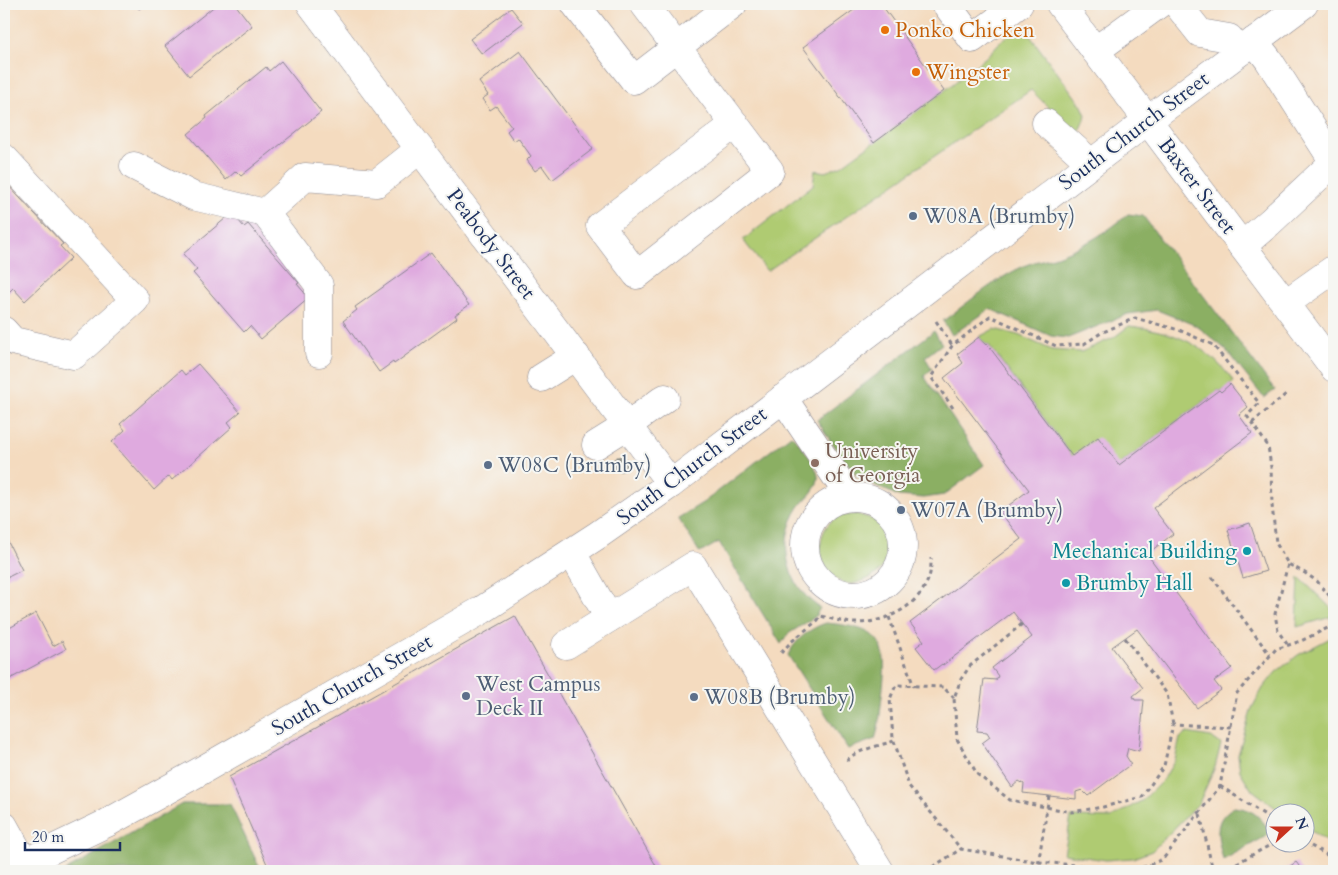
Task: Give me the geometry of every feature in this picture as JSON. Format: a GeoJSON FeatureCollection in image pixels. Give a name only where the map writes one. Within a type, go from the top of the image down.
{"type":"FeatureCollection","features":[{"type":"Feature","properties":{"kind":"street","name":"Peabody Street"},"geometry":{"type":"LineString","coordinates":[[311,4],[671,484]]}},
{"type":"Feature","properties":{"kind":"street"},"geometry":{"type":"LineString","coordinates":[[575,4],[634,80],[733,4]]}},
{"type":"Feature","properties":{"kind":"street"},"geometry":{"type":"LineString","coordinates":[[644,4],[678,47],[770,171],[637,275],[600,226],[735,124]]}},
{"type":"Feature","properties":{"kind":"street"},"geometry":{"type":"LineString","coordinates":[[946,4],[972,39],[1020,4]]}},
{"type":"Feature","properties":{"kind":"street","name":"Baxter Street"},"geometry":{"type":"LineString","coordinates":[[1060,4],[1334,368]]}},
{"type":"Feature","properties":{"kind":"street"},"geometry":{"type":"LineString","coordinates":[[1095,51],[1159,4]]}},
{"type":"Feature","properties":{"kind":"street"},"geometry":{"type":"LineString","coordinates":[[1177,4],[1200,33],[1229,38],[1268,59],[1334,162],[1242,246]]}},
{"type":"Feature","properties":{"kind":"street","name":"South Church Street"},"geometry":{"type":"LineString","coordinates":[[15,867],[107,823],[197,774],[482,610],[572,553],[671,484],[1147,120],[1304,4]]}},
{"type":"Feature","properties":{"kind":"street"},"geometry":{"type":"LineString","coordinates":[[1046,123],[1091,163]]}},
{"type":"Feature","properties":{"kind":"street"},"geometry":{"type":"LineString","coordinates":[[266,213],[305,177],[377,184],[420,149]]}},
{"type":"Feature","properties":{"kind":"street"},"geometry":{"type":"LineString","coordinates":[[4,158],[135,300],[74,354],[13,341],[4,331]]}},
{"type":"Feature","properties":{"kind":"street"},"geometry":{"type":"LineString","coordinates":[[134,166],[193,196],[266,213],[319,286],[319,353]]}},
{"type":"Feature","properties":{"kind":"street"},"geometry":{"type":"LineString","coordinates":[[1286,303],[1334,269]]}},
{"type":"Feature","properties":{"kind":"street"},"geometry":{"type":"LineString","coordinates":[[541,378],[576,356]]}},
{"type":"Feature","properties":{"kind":"street"},"geometry":{"type":"LineString","coordinates":[[596,445],[665,398]]}},
{"type":"Feature","properties":{"kind":"street"},"geometry":{"type":"LineString","coordinates":[[783,398],[850,497]]}},
{"type":"Feature","properties":{"kind":"street"},"geometry":{"type":"LineString","coordinates":[[572,553],[609,618]]}},
{"type":"Feature","properties":{"kind":"street"},"geometry":{"type":"LineString","coordinates":[[566,645],[693,566],[879,869]]}},
{"type":"Feature","properties":{"kind":"street"},"geometry":{"type":"LineString","coordinates":[[4,826],[15,867]]}},
{"type":"Feature","properties":{"kind":"path"},"geometry":{"type":"LineString","coordinates":[[953,408],[931,377],[952,346],[990,316],[1056,346],[1084,344],[1101,333],[1135,318],[1178,330],[1213,345],[1259,403],[1248,416],[1268,446],[1276,544],[1288,564],[1317,581],[1334,601]]}},
{"type":"Feature","properties":{"kind":"path"},"geometry":{"type":"LineString","coordinates":[[936,321],[952,346]]}},
{"type":"Feature","properties":{"kind":"path"},"geometry":{"type":"LineString","coordinates":[[1252,423],[1286,394]]}},
{"type":"Feature","properties":{"kind":"path"},"geometry":{"type":"LineString","coordinates":[[764,681],[782,652],[818,620],[820,616],[853,623],[872,621],[889,617],[912,602],[922,592],[930,576],[931,558]]}},
{"type":"Feature","properties":{"kind":"path"},"geometry":{"type":"LineString","coordinates":[[1287,644],[1278,631],[1275,614],[1288,564]]}},
{"type":"Feature","properties":{"kind":"path"},"geometry":{"type":"LineString","coordinates":[[1212,577],[1270,655]]}},
{"type":"Feature","properties":{"kind":"path"},"geometry":{"type":"LineString","coordinates":[[889,617],[914,687]]}},
{"type":"Feature","properties":{"kind":"path"},"geometry":{"type":"LineString","coordinates":[[1022,624],[970,666],[961,679],[954,698],[957,739],[977,774],[1010,800],[1071,812],[1102,807],[1142,797],[1164,766],[1173,724],[1167,694],[1125,638]]}},
{"type":"Feature","properties":{"kind":"path"},"geometry":{"type":"LineString","coordinates":[[954,698],[943,687],[896,685],[890,699],[894,741],[909,786],[960,849],[1038,862],[1125,869],[1144,867],[1163,859],[1220,786],[1237,693],[1276,649],[1301,641],[1334,625]]}},
{"type":"Feature","properties":{"kind":"path"},"geometry":{"type":"LineString","coordinates":[[1173,724],[1230,727]]}},
{"type":"Feature","properties":{"kind":"path"},"geometry":{"type":"LineString","coordinates":[[831,790],[849,757],[894,741]]}},
{"type":"Feature","properties":{"kind":"path"},"geometry":{"type":"LineString","coordinates":[[1220,786],[1266,816]]}},
{"type":"Feature","properties":{"kind":"path"},"geometry":{"type":"LineString","coordinates":[[1037,871],[1049,796]]}},
{"type":"Feature","properties":{"kind":"path"},"geometry":{"type":"LineString","coordinates":[[1200,813],[1213,871]]}},
{"type":"Feature","properties":{"kind":"path"},"geometry":{"type":"LineString","coordinates":[[1222,871],[1266,847]]}},
{"type":"Feature","properties":{"kind":"path"},"geometry":{"type":"LineString","coordinates":[[1316,848],[1334,858]]}},
{"type":"Feature","properties":{"kind":"path"},"geometry":{"type":"LineString","coordinates":[[926,871],[960,849]]}},
{"type":"Feature","properties":{"kind":"green space"},"geometry":{"type":"Polygon","coordinates":[[[1025,29],[1082,106],[1086,115],[1077,136],[1031,90],[767,271],[743,240],[813,185],[815,170],[825,172],[841,166],[944,91],[986,57],[1004,38],[1025,29]]]}},
{"type":"Feature","properties":{"kind":"green space"},"geometry":{"type":"Polygon","coordinates":[[[1128,214],[1143,216],[1275,390],[1264,398],[1225,349],[1197,326],[1157,310],[1128,314],[1068,338],[1051,336],[990,309],[952,335],[943,321],[1004,277],[1026,265],[1058,256],[1088,242],[1105,232],[1128,214]]]}},
{"type":"Feature","properties":{"kind":"green space"},"geometry":{"type":"Polygon","coordinates":[[[1129,326],[1161,332],[1188,342],[1212,358],[1234,382],[1221,392],[1219,390],[1119,465],[1072,456],[988,344],[986,345],[979,337],[994,329],[1018,335],[1052,350],[1081,352],[1113,338],[1129,326]]]}},
{"type":"Feature","properties":{"kind":"green space"},"geometry":{"type":"Polygon","coordinates":[[[934,331],[942,344],[925,357],[932,369],[924,376],[984,465],[944,495],[924,498],[898,496],[858,477],[817,420],[934,331]]]}},
{"type":"Feature","properties":{"kind":"green space"},"geometry":{"type":"Polygon","coordinates":[[[791,435],[804,449],[812,462],[818,474],[818,479],[815,488],[799,507],[792,520],[788,534],[788,562],[792,575],[799,587],[820,608],[815,617],[788,634],[781,644],[719,542],[700,553],[678,518],[704,502],[791,435]]]}},
{"type":"Feature","properties":{"kind":"green space"},"geometry":{"type":"Polygon","coordinates":[[[857,514],[875,521],[879,525],[883,530],[888,548],[886,560],[877,573],[865,580],[851,584],[840,581],[831,575],[825,566],[821,544],[823,533],[829,524],[838,517],[857,514]]]}},
{"type":"Feature","properties":{"kind":"green space"},"geometry":{"type":"Polygon","coordinates":[[[1299,577],[1334,611],[1334,616],[1297,627],[1299,577]]]}},
{"type":"Feature","properties":{"kind":"green space"},"geometry":{"type":"Polygon","coordinates":[[[826,623],[845,625],[871,634],[878,641],[882,650],[884,678],[879,723],[875,739],[848,749],[788,655],[804,635],[826,623]]]}},
{"type":"Feature","properties":{"kind":"green space"},"geometry":{"type":"Polygon","coordinates":[[[1334,636],[1334,846],[1316,834],[1316,802],[1268,802],[1251,789],[1240,771],[1238,755],[1252,708],[1263,688],[1276,672],[1298,655],[1334,636]]]}},
{"type":"Feature","properties":{"kind":"green space"},"geometry":{"type":"Polygon","coordinates":[[[1187,733],[1211,737],[1221,744],[1215,767],[1199,803],[1152,851],[1133,858],[1106,860],[1064,854],[1071,817],[1111,818],[1143,800],[1163,780],[1175,760],[1180,738],[1187,733]]]}},
{"type":"Feature","properties":{"kind":"green space"},"geometry":{"type":"Polygon","coordinates":[[[182,804],[230,804],[261,871],[65,871],[182,804]]]}},
{"type":"Feature","properties":{"kind":"green space"},"geometry":{"type":"Polygon","coordinates":[[[1234,807],[1252,812],[1266,826],[1266,836],[1223,860],[1218,830],[1222,818],[1234,807]]]}},
{"type":"Feature","properties":{"kind":"building"},"geometry":{"type":"Polygon","coordinates":[[[135,4],[146,4],[139,9],[135,4]]]}},
{"type":"Feature","properties":{"kind":"building"},"geometry":{"type":"Polygon","coordinates":[[[217,4],[235,4],[252,26],[189,76],[165,46],[217,4]]]}},
{"type":"Feature","properties":{"kind":"building"},"geometry":{"type":"Polygon","coordinates":[[[862,4],[881,4],[944,91],[874,143],[803,47],[862,4]]]}},
{"type":"Feature","properties":{"kind":"building"},"geometry":{"type":"Polygon","coordinates":[[[511,8],[523,23],[482,54],[470,39],[511,8]]]}},
{"type":"Feature","properties":{"kind":"building"},"geometry":{"type":"Polygon","coordinates":[[[520,51],[593,149],[552,180],[542,166],[535,171],[527,160],[531,156],[518,138],[514,141],[507,131],[512,127],[496,106],[490,110],[482,99],[488,95],[479,82],[520,51]]]}},
{"type":"Feature","properties":{"kind":"building"},"geometry":{"type":"Polygon","coordinates":[[[281,61],[321,112],[241,176],[236,171],[226,180],[188,134],[207,118],[206,116],[266,67],[269,71],[281,61]]]}},
{"type":"Feature","properties":{"kind":"building"},"geometry":{"type":"Polygon","coordinates":[[[6,183],[63,244],[60,246],[71,258],[25,301],[13,288],[7,294],[4,290],[4,185],[6,183]]]}},
{"type":"Feature","properties":{"kind":"building"},"geometry":{"type":"Polygon","coordinates":[[[232,213],[244,227],[248,224],[299,283],[297,284],[309,298],[261,339],[250,326],[244,332],[193,273],[197,270],[183,254],[232,213]]]}},
{"type":"Feature","properties":{"kind":"building"},"geometry":{"type":"Polygon","coordinates":[[[431,253],[469,305],[455,315],[457,318],[394,364],[393,362],[379,372],[343,321],[357,310],[355,307],[431,253]]]}},
{"type":"Feature","properties":{"kind":"building","name":"Brumby Hall"},"geometry":{"type":"Polygon","coordinates":[[[979,337],[987,344],[1072,456],[1098,437],[1119,465],[1219,390],[1221,392],[1230,384],[1248,407],[1239,415],[1252,433],[1153,508],[1173,534],[1147,554],[1232,668],[1214,681],[1221,690],[1197,708],[1137,629],[1112,647],[1143,688],[1133,696],[1135,700],[1144,700],[1139,751],[1128,748],[1126,756],[1131,764],[1088,796],[1082,790],[1076,792],[1076,799],[1023,793],[1024,784],[1019,781],[1012,787],[982,743],[990,737],[987,732],[977,731],[984,679],[996,680],[998,676],[992,668],[1032,637],[1013,612],[934,670],[916,647],[924,641],[910,623],[1021,539],[1000,512],[1029,490],[944,378],[963,363],[957,354],[979,337]]]}},
{"type":"Feature","properties":{"kind":"building"},"geometry":{"type":"Polygon","coordinates":[[[198,364],[240,412],[228,422],[232,427],[172,480],[169,476],[154,490],[112,442],[125,430],[120,424],[181,370],[185,375],[198,364]]]}},
{"type":"Feature","properties":{"kind":"building","name":"Mechanical Building"},"geometry":{"type":"Polygon","coordinates":[[[1250,523],[1266,571],[1243,578],[1228,530],[1250,523]]]}},
{"type":"Feature","properties":{"kind":"building"},"geometry":{"type":"Polygon","coordinates":[[[6,538],[22,570],[4,579],[4,539],[6,538]]]}},
{"type":"Feature","properties":{"kind":"building"},"geometry":{"type":"Polygon","coordinates":[[[36,613],[53,646],[62,641],[66,649],[4,682],[4,631],[36,613]]]}},
{"type":"Feature","properties":{"kind":"building","name":"West Campus Deck II"},"geometry":{"type":"Polygon","coordinates":[[[515,616],[659,871],[270,871],[229,777],[515,616]]]}},
{"type":"Feature","properties":{"kind":"building"},"geometry":{"type":"Polygon","coordinates":[[[1296,862],[1303,871],[1283,871],[1296,862]]]}},
{"type":"Feature","properties":{"kind":"place","name":"Ponko Chicken"},"geometry":{"type":"Point","coordinates":[885,30]}},
{"type":"Feature","properties":{"kind":"place","name":"Wingster"},"geometry":{"type":"Point","coordinates":[916,72]}},
{"type":"Feature","properties":{"kind":"place","name":"W08A (Brumby)"},"geometry":{"type":"Point","coordinates":[913,216]}},
{"type":"Feature","properties":{"kind":"place","name":"University of Georgia"},"geometry":{"type":"Point","coordinates":[815,463]}},
{"type":"Feature","properties":{"kind":"place","name":"W08C (Brumby)"},"geometry":{"type":"Point","coordinates":[488,465]}},
{"type":"Feature","properties":{"kind":"place","name":"W07A (Brumby)"},"geometry":{"type":"Point","coordinates":[901,510]}},
{"type":"Feature","properties":{"kind":"place","name":"Mechanical Building"},"geometry":{"type":"Point","coordinates":[1247,551]}},
{"type":"Feature","properties":{"kind":"place","name":"Brumby Hall"},"geometry":{"type":"Point","coordinates":[1066,583]}},
{"type":"Feature","properties":{"kind":"place","name":"West Campus Deck II"},"geometry":{"type":"Point","coordinates":[466,696]}},
{"type":"Feature","properties":{"kind":"place","name":"W08B (Brumby)"},"geometry":{"type":"Point","coordinates":[694,697]}}]}
